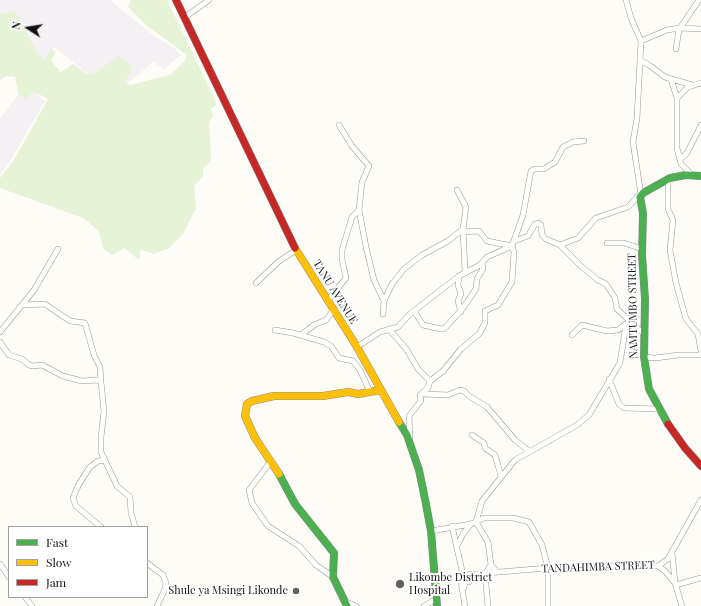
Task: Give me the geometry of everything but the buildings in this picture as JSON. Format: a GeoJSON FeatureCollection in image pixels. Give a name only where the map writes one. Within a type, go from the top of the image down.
{"type":"FeatureCollection","features":[{"type":"Feature","properties":{"kind":"street","name":"TANU AVENUE"},"geometry":{"type":"LineString","coordinates":[[176,0],[278,216],[296,250],[357,347],[409,442],[420,475],[431,532],[437,602]]}},
{"type":"Feature","properties":{"kind":"street"},"geometry":{"type":"LineString","coordinates":[[185,17],[209,0]]}},
{"type":"Feature","properties":{"kind":"street"},"geometry":{"type":"LineString","coordinates":[[626,0],[631,18],[641,42],[637,118],[633,142],[641,195]]}},
{"type":"Feature","properties":{"kind":"street"},"geometry":{"type":"LineString","coordinates":[[676,49],[679,29],[699,0]]}},
{"type":"Feature","properties":{"kind":"street"},"geometry":{"type":"LineString","coordinates":[[641,42],[660,32],[679,29],[701,29]]}},
{"type":"Feature","properties":{"kind":"street"},"geometry":{"type":"LineString","coordinates":[[640,60],[671,79],[692,85]]}},
{"type":"Feature","properties":{"kind":"street"},"geometry":{"type":"LineString","coordinates":[[671,79],[677,98],[676,148],[686,169],[693,176]]}},
{"type":"Feature","properties":{"kind":"street"},"geometry":{"type":"LineString","coordinates":[[677,98],[692,85],[701,82]]}},
{"type":"Feature","properties":{"kind":"street"},"geometry":{"type":"LineString","coordinates":[[340,125],[352,146],[369,166],[362,182],[359,210],[374,280],[384,301]]}},
{"type":"Feature","properties":{"kind":"street"},"geometry":{"type":"LineString","coordinates":[[680,159],[687,153],[701,125]]}},
{"type":"Feature","properties":{"kind":"street"},"geometry":{"type":"LineString","coordinates":[[409,442],[409,416],[421,401],[420,396],[429,386],[430,381],[443,371],[470,340],[479,334],[485,323],[484,311],[498,305],[512,282],[514,252],[513,243],[523,215],[532,171],[535,169],[544,169],[555,162],[563,147],[573,142],[584,141]]}},
{"type":"Feature","properties":{"kind":"street"},"geometry":{"type":"LineString","coordinates":[[560,245],[578,238],[596,218],[628,207],[641,195],[668,179],[677,176],[701,176]]}},
{"type":"Feature","properties":{"kind":"street"},"geometry":{"type":"LineString","coordinates":[[668,179],[668,210],[673,220],[670,250],[676,284],[686,319],[698,334],[701,352]]}},
{"type":"Feature","properties":{"kind":"street"},"geometry":{"type":"LineString","coordinates":[[457,190],[466,207],[463,230],[465,271]]}},
{"type":"Feature","properties":{"kind":"street","name":"NAMTUMBO STREET"},"geometry":{"type":"LineString","coordinates":[[641,195],[643,213],[642,249],[645,320],[644,357],[649,389],[674,433],[701,466]]}},
{"type":"Feature","properties":{"kind":"street"},"geometry":{"type":"LineString","coordinates":[[328,300],[346,278],[342,259],[342,250],[352,218],[359,210]]}},
{"type":"Feature","properties":{"kind":"street"},"geometry":{"type":"LineString","coordinates":[[357,347],[380,332],[398,327],[414,311],[465,271],[482,263],[487,257],[528,236],[535,224],[538,223],[541,224],[542,235],[546,239],[560,245],[596,278],[606,284],[615,298],[617,309],[645,335]]}},
{"type":"Feature","properties":{"kind":"street"},"geometry":{"type":"LineString","coordinates":[[383,314],[384,301],[395,280],[404,269],[422,255],[448,241],[463,230],[479,231],[487,241],[513,243]]}},
{"type":"Feature","properties":{"kind":"street"},"geometry":{"type":"LineString","coordinates":[[607,243],[624,244],[642,249]]}},
{"type":"Feature","properties":{"kind":"street"},"geometry":{"type":"LineString","coordinates":[[0,332],[34,290],[58,249]]}},
{"type":"Feature","properties":{"kind":"street"},"geometry":{"type":"LineString","coordinates":[[256,283],[278,262],[296,250]]}},
{"type":"Feature","properties":{"kind":"street"},"geometry":{"type":"LineString","coordinates":[[414,311],[422,324],[441,329],[446,326],[461,312],[476,289],[477,279],[483,269],[482,263]]}},
{"type":"Feature","properties":{"kind":"street"},"geometry":{"type":"LineString","coordinates":[[459,276],[458,285],[462,294],[458,301],[461,312]]}},
{"type":"Feature","properties":{"kind":"street"},"geometry":{"type":"LineString","coordinates":[[22,305],[46,304],[70,321],[80,321],[85,323],[94,355],[100,367],[104,411],[100,444],[104,460],[117,486],[130,497],[131,513],[135,526]]}},
{"type":"Feature","properties":{"kind":"street"},"geometry":{"type":"LineString","coordinates":[[301,335],[314,325],[326,320],[334,309]]}},
{"type":"Feature","properties":{"kind":"street"},"geometry":{"type":"LineString","coordinates":[[636,328],[645,320]]}},
{"type":"Feature","properties":{"kind":"street"},"geometry":{"type":"LineString","coordinates":[[572,335],[582,325],[600,330],[613,331],[623,328],[630,321]]}},
{"type":"Feature","properties":{"kind":"street"},"geometry":{"type":"LineString","coordinates":[[474,523],[482,501],[515,460],[585,419],[591,412],[609,379],[620,363],[625,331],[630,321]]}},
{"type":"Feature","properties":{"kind":"street"},"geometry":{"type":"LineString","coordinates":[[390,329],[407,350],[418,369],[430,381]]}},
{"type":"Feature","properties":{"kind":"street"},"geometry":{"type":"LineString","coordinates":[[274,330],[301,335],[324,342],[331,346],[339,358],[353,361],[360,370],[370,392]]}},
{"type":"Feature","properties":{"kind":"street"},"geometry":{"type":"LineString","coordinates":[[0,342],[9,355],[22,359],[29,365],[42,365],[54,373],[82,381],[98,380],[101,382]]}},
{"type":"Feature","properties":{"kind":"street"},"geometry":{"type":"LineString","coordinates":[[644,357],[655,358],[679,355],[701,355]]}},
{"type":"Feature","properties":{"kind":"street"},"geometry":{"type":"LineString","coordinates":[[609,379],[619,404],[624,408],[660,409]]}},
{"type":"Feature","properties":{"kind":"street"},"geometry":{"type":"LineString","coordinates":[[333,577],[336,558],[334,553],[314,530],[295,504],[271,461],[255,438],[247,423],[245,412],[249,402],[274,396],[323,396],[348,392],[358,394],[381,390]]}},
{"type":"Feature","properties":{"kind":"street"},"geometry":{"type":"LineString","coordinates":[[422,394],[448,395],[460,390],[464,391],[468,396],[487,407],[516,440],[529,451]]}},
{"type":"Feature","properties":{"kind":"street"},"geometry":{"type":"LineString","coordinates":[[472,435],[484,443],[485,448],[495,455],[501,476]]}},
{"type":"Feature","properties":{"kind":"street"},"geometry":{"type":"LineString","coordinates":[[100,526],[76,506],[73,498],[79,484],[90,467],[98,461],[104,460]]}},
{"type":"Feature","properties":{"kind":"street"},"geometry":{"type":"LineString","coordinates":[[271,461],[249,490],[252,503],[268,526],[299,546],[316,565],[333,577],[346,604],[356,606]]}},
{"type":"Feature","properties":{"kind":"street","name":"TANDAHIMBA STREET"},"geometry":{"type":"LineString","coordinates":[[435,581],[462,576],[548,568],[586,566],[658,566],[664,563],[672,553],[701,500]]}},
{"type":"Feature","properties":{"kind":"street"},"geometry":{"type":"LineString","coordinates":[[457,546],[463,534],[474,523],[484,518],[496,517],[521,519],[529,522],[542,545],[548,568],[548,606]]}},
{"type":"Feature","properties":{"kind":"street"},"geometry":{"type":"LineString","coordinates":[[431,532],[452,526],[474,523]]}},
{"type":"Feature","properties":{"kind":"street"},"geometry":{"type":"LineString","coordinates":[[474,523],[488,542],[491,565],[497,572]]}},
{"type":"Feature","properties":{"kind":"street"},"geometry":{"type":"LineString","coordinates":[[452,526],[462,576],[465,606]]}},
{"type":"Feature","properties":{"kind":"street"},"geometry":{"type":"LineString","coordinates":[[672,553],[676,584],[682,606]]}},
{"type":"Feature","properties":{"kind":"street"},"geometry":{"type":"LineString","coordinates":[[0,564],[8,576]]}},
{"type":"Feature","properties":{"kind":"street"},"geometry":{"type":"LineString","coordinates":[[148,564],[162,575],[166,582],[163,594],[157,606]]}},
{"type":"Feature","properties":{"kind":"street"},"geometry":{"type":"LineString","coordinates":[[488,606],[485,574],[491,565]]}},
{"type":"Feature","properties":{"kind":"street"},"geometry":{"type":"LineString","coordinates":[[658,566],[665,571],[676,584]]}},
{"type":"Feature","properties":{"kind":"street"},"geometry":{"type":"LineString","coordinates":[[463,593],[464,583],[465,581],[469,582],[471,575]]}},
{"type":"Feature","properties":{"kind":"street"},"geometry":{"type":"LineString","coordinates":[[676,584],[701,578]]}},
{"type":"Feature","properties":{"kind":"street"},"geometry":{"type":"LineString","coordinates":[[26,598],[32,606]]}},
{"type":"Feature","properties":{"kind":"street"},"geometry":{"type":"LineString","coordinates":[[424,606],[437,602]]}},
{"type":"Feature","properties":{"kind":"shaded area"},"geometry":{"type":"Polygon","coordinates":[[[0,0],[110,0],[154,36],[172,46],[181,55],[164,69],[153,62],[114,95],[53,46],[49,64],[49,80],[38,95],[45,101],[7,166],[0,175],[0,119],[24,86],[0,40],[0,0]]]}},
{"type":"Feature","properties":{"kind":"green space"},"geometry":{"type":"Polygon","coordinates":[[[131,0],[167,0],[213,95],[216,105],[211,109],[213,116],[209,123],[211,154],[210,162],[203,168],[203,176],[194,186],[196,208],[183,234],[169,248],[154,254],[141,250],[139,260],[124,248],[112,255],[104,250],[98,230],[83,218],[0,188],[0,178],[14,160],[48,99],[33,91],[26,100],[18,93],[15,77],[6,76],[0,80],[0,14],[15,11],[38,54],[44,60],[51,49],[56,52],[51,61],[61,72],[73,64],[87,74],[96,72],[119,56],[129,64],[132,69],[124,83],[130,85],[170,75],[184,62],[187,55],[147,26],[128,7],[131,0]]]}},
{"type":"Feature","properties":{"kind":"traffic: fast"},"geometry":{"type":"LineString","coordinates":[[668,424],[649,389],[644,357],[645,299],[642,255],[643,213],[640,197],[643,193],[670,178],[686,175],[701,176]]}},
{"type":"Feature","properties":{"kind":"traffic: fast"},"geometry":{"type":"LineString","coordinates":[[399,422],[407,435],[419,470],[425,499],[431,531],[437,606]]}},
{"type":"Feature","properties":{"kind":"traffic: fast"},"geometry":{"type":"LineString","coordinates":[[279,474],[295,504],[334,553],[333,577],[347,606]]}},
{"type":"Feature","properties":{"kind":"traffic: slow"},"geometry":{"type":"LineString","coordinates":[[295,248],[357,347],[399,422]]}},
{"type":"Feature","properties":{"kind":"traffic: slow"},"geometry":{"type":"LineString","coordinates":[[279,474],[255,438],[245,416],[247,404],[252,401],[274,396],[323,396],[348,392],[358,394],[381,390]]}},
{"type":"Feature","properties":{"kind":"traffic: jam"},"geometry":{"type":"LineString","coordinates":[[176,0],[295,248]]}},
{"type":"Feature","properties":{"kind":"traffic: jam"},"geometry":{"type":"LineString","coordinates":[[668,424],[685,448],[701,466]]}},
{"type":"Feature","properties":{"kind":"place","name":"Likombe District Hospital"},"geometry":{"type":"Point","coordinates":[400,584]}},
{"type":"Feature","properties":{"kind":"place","name":"Shule ya Msingi Likonde"},"geometry":{"type":"Point","coordinates":[296,591]}}]}
